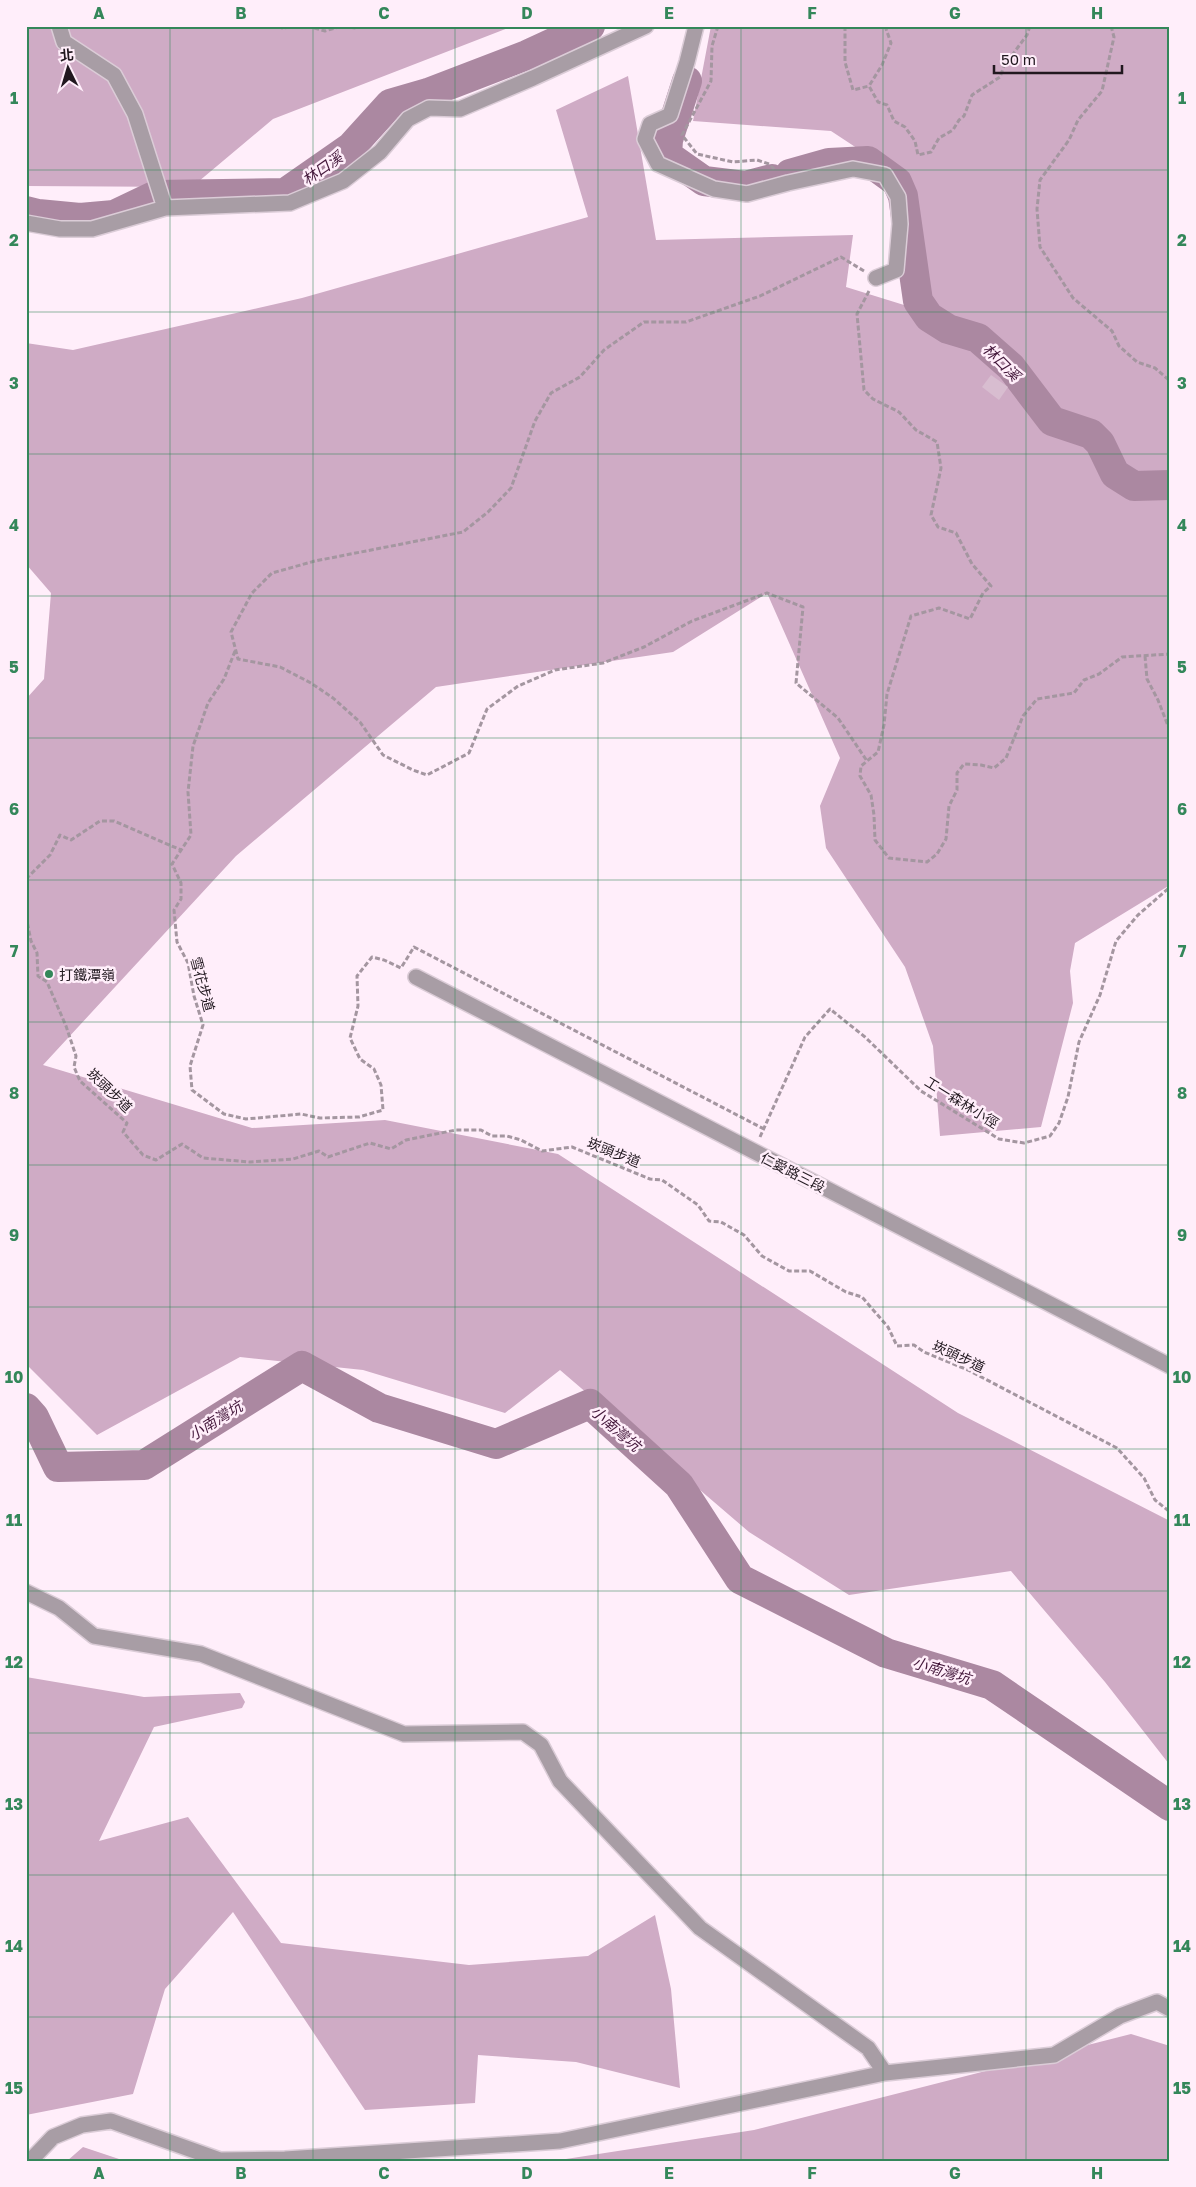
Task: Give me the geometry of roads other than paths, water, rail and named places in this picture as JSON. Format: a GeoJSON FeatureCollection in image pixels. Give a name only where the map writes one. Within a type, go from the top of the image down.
{"type":"FeatureCollection","features":[{"type":"Feature","properties":{"kind":"street"},"geometry":{"type":"LineString","coordinates":[[59,26],[64,42],[114,75],[135,114],[165,208]]}},
{"type":"Feature","properties":{"kind":"street"},"geometry":{"type":"LineString","coordinates":[[26,223],[60,229],[92,229],[165,208],[290,203],[343,182],[380,152],[408,119],[429,108],[460,109],[646,26]]}},
{"type":"Feature","properties":{"kind":"street"},"geometry":{"type":"LineString","coordinates":[[696,26],[670,115],[650,124],[645,139],[658,164],[714,189],[747,194],[853,169],[885,174],[898,197],[900,224],[896,270],[876,278]]}},
{"type":"Feature","properties":{"kind":"street","name":"仁愛路三段"},"geometry":{"type":"LineString","coordinates":[[416,977],[1170,1366]]}},
{"type":"Feature","properties":{"kind":"street"},"geometry":{"type":"LineString","coordinates":[[26,1592],[59,1608],[94,1636],[201,1654],[404,1734],[524,1732],[541,1745],[560,1782],[700,1928],[868,2048],[885,2073]]}},
{"type":"Feature","properties":{"kind":"street"},"geometry":{"type":"LineString","coordinates":[[30,2161],[53,2137],[82,2125],[111,2121],[220,2160],[285,2159],[560,2141],[885,2073],[1054,2055],[1120,2016],[1157,2002],[1170,2009]]}},
{"type":"Feature","properties":{"kind":"waterway","name":"林口溪"},"geometry":{"type":"LineString","coordinates":[[26,211],[80,218],[114,215],[156,195],[285,193],[351,147],[390,104],[428,93],[527,55],[590,26]]}},
{"type":"Feature","properties":{"kind":"waterway","name":"林口溪"},"geometry":{"type":"LineString","coordinates":[[687,81],[668,140],[667,155],[704,181],[745,186],[772,179]]}},
{"type":"Feature","properties":{"kind":"waterway","name":"林口溪"},"geometry":{"type":"LineString","coordinates":[[790,174],[829,163],[868,161],[897,182],[903,196],[918,301],[929,317],[948,329],[978,338],[1011,367],[1052,421],[1091,434],[1100,443],[1115,474],[1134,486],[1170,485]]}},
{"type":"Feature","properties":{"kind":"waterway","name":"小南灣坑"},"geometry":{"type":"LineString","coordinates":[[26,1408],[34,1417],[58,1467],[144,1465],[302,1366],[379,1408],[496,1444],[590,1404],[679,1485],[740,1579],[886,1653],[992,1685],[1170,1806]]}},
{"type":"Feature","properties":{"kind":"place","name":"打鐵潭嶺"},"geometry":{"type":"Point","coordinates":[49,974]}}]}
